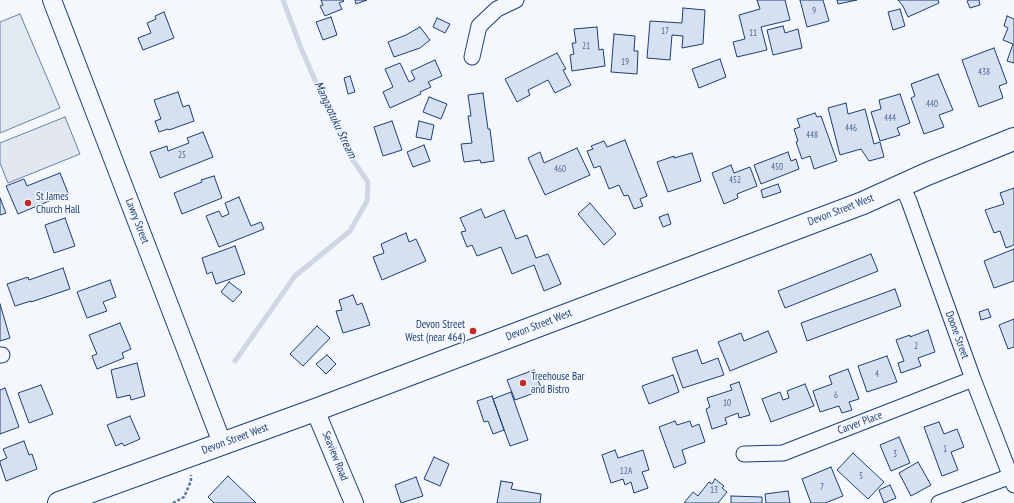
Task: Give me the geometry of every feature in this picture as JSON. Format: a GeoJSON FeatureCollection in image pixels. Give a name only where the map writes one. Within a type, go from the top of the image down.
{"type":"FeatureCollection","features":[{"type":"Feature","properties":{"kind":"main road","name":"Devon Street West"},"geometry":{"type":"LineString","coordinates":[[59,503],[315,410],[848,208],[1014,138]]}},
{"type":"Feature","properties":{"kind":"street","name":"Lawry Street"},"geometry":{"type":"LineString","coordinates":[[52,0],[222,443]]}},
{"type":"Feature","properties":{"kind":"street"},"geometry":{"type":"LineString","coordinates":[[472,57],[479,26],[497,10],[516,0]]}},
{"type":"Feature","properties":{"kind":"street","name":"Doone Street"},"geometry":{"type":"LineString","coordinates":[[902,186],[909,201],[973,379],[1012,480]]}},
{"type":"Feature","properties":{"kind":"street","name":"Carver Place"},"geometry":{"type":"LineString","coordinates":[[744,454],[783,453],[973,379]]}},
{"type":"Feature","properties":{"kind":"street","name":"Seaview Road"},"geometry":{"type":"LineString","coordinates":[[315,410],[354,503]]}},
{"type":"Feature","properties":{"kind":"street"},"geometry":{"type":"LineString","coordinates":[[939,503],[1012,480]]}},
{"type":"Feature","properties":{"kind":"path"},"geometry":{"type":"LineString","coordinates":[[173,503],[184,497],[191,481],[187,456]]}},
{"type":"Feature","properties":{"kind":"shaded area"},"geometry":{"type":"Polygon","coordinates":[[[20,14],[60,108],[0,133],[0,22],[20,14]]]}},
{"type":"Feature","properties":{"kind":"shaded area"},"geometry":{"type":"Polygon","coordinates":[[[65,117],[80,154],[8,183],[0,163],[0,143],[65,117]]]}},
{"type":"Feature","properties":{"kind":"building"},"geometry":{"type":"Polygon","coordinates":[[[321,0],[344,1],[339,3],[342,9],[325,16],[320,6],[323,5],[321,0]]]}},
{"type":"Feature","properties":{"kind":"building"},"geometry":{"type":"Polygon","coordinates":[[[355,0],[367,0],[356,4],[355,0]]]}},
{"type":"Feature","properties":{"kind":"building"},"geometry":{"type":"Polygon","coordinates":[[[757,0],[785,0],[790,20],[761,27],[767,50],[737,57],[733,42],[745,39],[739,15],[760,9],[757,0]]]}},
{"type":"Feature","properties":{"kind":"building"},"geometry":{"type":"Polygon","coordinates":[[[800,0],[823,0],[829,21],[807,27],[800,0]]]}},
{"type":"Feature","properties":{"kind":"building"},"geometry":{"type":"Polygon","coordinates":[[[837,0],[857,0],[838,4],[837,0]]]}},
{"type":"Feature","properties":{"kind":"building"},"geometry":{"type":"Polygon","coordinates":[[[898,0],[938,0],[939,3],[908,17],[903,6],[898,0]]]}},
{"type":"Feature","properties":{"kind":"building"},"geometry":{"type":"Polygon","coordinates":[[[979,0],[980,5],[970,8],[967,1],[979,0]]]}},
{"type":"Feature","properties":{"kind":"building"},"geometry":{"type":"Polygon","coordinates":[[[683,8],[705,10],[703,44],[682,48],[683,36],[672,35],[670,60],[647,58],[650,21],[682,23],[683,8]]]}},
{"type":"Feature","properties":{"kind":"building"},"geometry":{"type":"Polygon","coordinates":[[[900,9],[905,26],[893,30],[888,12],[900,9]]]}},
{"type":"Feature","properties":{"kind":"building"},"geometry":{"type":"Polygon","coordinates":[[[164,12],[174,38],[143,50],[138,38],[151,33],[147,23],[156,19],[155,16],[164,12]]]}},
{"type":"Feature","properties":{"kind":"building"},"geometry":{"type":"Polygon","coordinates":[[[1007,16],[1014,19],[1014,63],[1007,61],[1013,44],[1003,40],[1008,28],[1004,26],[1007,16]]]}},
{"type":"Feature","properties":{"kind":"building"},"geometry":{"type":"Polygon","coordinates":[[[331,17],[337,35],[323,40],[316,22],[331,17]]]}},
{"type":"Feature","properties":{"kind":"building"},"geometry":{"type":"Polygon","coordinates":[[[437,18],[450,24],[445,33],[433,27],[437,18]]]}},
{"type":"Feature","properties":{"kind":"building"},"geometry":{"type":"Polygon","coordinates":[[[783,26],[785,33],[798,29],[802,48],[773,55],[767,30],[783,26]]]}},
{"type":"Feature","properties":{"kind":"building"},"geometry":{"type":"Polygon","coordinates":[[[420,27],[430,40],[420,48],[394,57],[388,42],[406,35],[420,27]]]}},
{"type":"Feature","properties":{"kind":"building"},"geometry":{"type":"Polygon","coordinates":[[[597,27],[599,50],[603,49],[605,66],[572,71],[570,55],[574,54],[572,43],[576,43],[574,29],[597,27]]]}},
{"type":"Feature","properties":{"kind":"building"},"geometry":{"type":"Polygon","coordinates":[[[614,34],[635,36],[634,51],[638,51],[637,74],[611,72],[614,34]]]}},
{"type":"Feature","properties":{"kind":"building"},"geometry":{"type":"Polygon","coordinates":[[[994,48],[1007,83],[999,86],[1003,98],[979,107],[962,60],[994,48]]]}},
{"type":"Feature","properties":{"kind":"building"},"geometry":{"type":"Polygon","coordinates":[[[557,53],[566,69],[563,70],[571,85],[555,93],[548,80],[528,90],[530,95],[517,102],[505,79],[557,53]]]}},
{"type":"Feature","properties":{"kind":"building"},"geometry":{"type":"Polygon","coordinates":[[[720,59],[726,77],[699,88],[692,69],[720,59]]]}},
{"type":"Feature","properties":{"kind":"building"},"geometry":{"type":"Polygon","coordinates":[[[435,60],[442,76],[428,82],[431,87],[420,92],[421,94],[390,108],[383,92],[393,87],[385,69],[400,63],[409,82],[415,79],[411,71],[435,60]]]}},
{"type":"Feature","properties":{"kind":"building"},"geometry":{"type":"Polygon","coordinates":[[[938,74],[953,110],[939,115],[944,127],[924,134],[911,98],[915,96],[911,84],[938,74]]]}},
{"type":"Feature","properties":{"kind":"building"},"geometry":{"type":"Polygon","coordinates":[[[350,76],[355,92],[348,94],[344,78],[350,76]]]}},
{"type":"Feature","properties":{"kind":"building"},"geometry":{"type":"Polygon","coordinates":[[[178,92],[183,107],[189,105],[194,121],[159,132],[155,121],[161,119],[154,100],[178,92]]]}},
{"type":"Feature","properties":{"kind":"building"},"geometry":{"type":"Polygon","coordinates":[[[483,93],[494,161],[481,163],[480,160],[464,162],[461,144],[472,143],[468,116],[471,116],[468,95],[483,93]]]}},
{"type":"Feature","properties":{"kind":"building"},"geometry":{"type":"Polygon","coordinates":[[[900,94],[910,123],[897,128],[900,135],[880,141],[871,112],[881,109],[879,100],[900,94]]]}},
{"type":"Feature","properties":{"kind":"building"},"geometry":{"type":"Polygon","coordinates":[[[429,97],[447,104],[441,119],[423,112],[429,97]]]}},
{"type":"Feature","properties":{"kind":"building"},"geometry":{"type":"Polygon","coordinates":[[[846,103],[848,114],[865,109],[874,144],[880,142],[884,157],[869,161],[861,149],[840,155],[828,108],[846,103]]]}},
{"type":"Feature","properties":{"kind":"building"},"geometry":{"type":"Polygon","coordinates":[[[815,113],[817,117],[821,116],[837,161],[814,169],[810,156],[802,159],[796,142],[798,141],[794,129],[800,127],[797,119],[815,113]]]}},
{"type":"Feature","properties":{"kind":"building"},"geometry":{"type":"Polygon","coordinates":[[[392,121],[402,150],[383,156],[374,127],[392,121]]]}},
{"type":"Feature","properties":{"kind":"building"},"geometry":{"type":"Polygon","coordinates":[[[419,121],[434,125],[431,140],[416,137],[419,121]]]}},
{"type":"Feature","properties":{"kind":"building"},"geometry":{"type":"Polygon","coordinates":[[[203,132],[213,157],[160,178],[150,152],[167,146],[168,151],[189,143],[187,138],[203,132]]]}},
{"type":"Feature","properties":{"kind":"building"},"geometry":{"type":"Polygon","coordinates":[[[625,140],[647,196],[640,199],[643,206],[634,209],[628,195],[624,196],[619,185],[609,189],[600,166],[594,168],[587,151],[593,149],[591,146],[604,141],[607,147],[625,140]]]}},
{"type":"Feature","properties":{"kind":"building"},"geometry":{"type":"Polygon","coordinates":[[[424,145],[430,161],[413,167],[407,152],[424,145]]]}},
{"type":"Feature","properties":{"kind":"building"},"geometry":{"type":"Polygon","coordinates":[[[577,148],[590,175],[545,195],[528,158],[540,152],[544,163],[577,148]]]}},
{"type":"Feature","properties":{"kind":"building"},"geometry":{"type":"Polygon","coordinates":[[[788,152],[791,161],[796,159],[799,169],[761,184],[754,165],[788,152]]]}},
{"type":"Feature","properties":{"kind":"building"},"geometry":{"type":"Polygon","coordinates":[[[692,153],[701,181],[668,192],[657,162],[674,156],[674,158],[692,153]]]}},
{"type":"Feature","properties":{"kind":"building"},"geometry":{"type":"Polygon","coordinates":[[[731,165],[734,173],[750,167],[757,186],[737,194],[738,198],[724,204],[712,173],[731,165]]]}},
{"type":"Feature","properties":{"kind":"building","name":"St James Church Hall"},"geometry":{"type":"Polygon","coordinates":[[[60,173],[68,193],[18,214],[6,186],[24,179],[27,186],[60,173]]]}},
{"type":"Feature","properties":{"kind":"building"},"geometry":{"type":"Polygon","coordinates":[[[214,176],[222,198],[182,214],[174,193],[202,182],[201,180],[214,176]]]}},
{"type":"Feature","properties":{"kind":"building"},"geometry":{"type":"Polygon","coordinates":[[[778,184],[781,192],[763,198],[761,190],[778,184]]]}},
{"type":"Feature","properties":{"kind":"building"},"geometry":{"type":"Polygon","coordinates":[[[1014,188],[1014,245],[1006,248],[1000,231],[994,233],[985,210],[1004,204],[1000,193],[1014,188]]]}},
{"type":"Feature","properties":{"kind":"building"},"geometry":{"type":"Polygon","coordinates":[[[239,197],[251,226],[261,222],[264,229],[219,247],[206,216],[219,211],[222,217],[229,214],[225,203],[239,197]]]}},
{"type":"Feature","properties":{"kind":"building"},"geometry":{"type":"Polygon","coordinates":[[[0,198],[6,213],[0,215],[0,198]]]}},
{"type":"Feature","properties":{"kind":"building"},"geometry":{"type":"Polygon","coordinates":[[[590,203],[616,234],[604,245],[578,214],[590,203]]]}},
{"type":"Feature","properties":{"kind":"building"},"geometry":{"type":"Polygon","coordinates":[[[481,209],[485,218],[504,210],[516,239],[527,235],[536,258],[548,254],[561,284],[544,291],[534,265],[512,274],[501,247],[477,256],[472,245],[467,247],[461,232],[466,231],[460,218],[481,209]]]}},
{"type":"Feature","properties":{"kind":"building"},"geometry":{"type":"Polygon","coordinates":[[[668,214],[671,224],[663,227],[659,217],[668,214]]]}},
{"type":"Feature","properties":{"kind":"building"},"geometry":{"type":"Polygon","coordinates":[[[65,218],[75,246],[54,253],[45,225],[65,218]]]}},
{"type":"Feature","properties":{"kind":"building"},"geometry":{"type":"Polygon","coordinates":[[[406,233],[409,242],[416,239],[426,261],[382,280],[373,257],[384,253],[381,244],[406,233]]]}},
{"type":"Feature","properties":{"kind":"building"},"geometry":{"type":"Polygon","coordinates":[[[235,246],[245,274],[216,284],[212,272],[207,274],[202,258],[235,246]]]}},
{"type":"Feature","properties":{"kind":"building"},"geometry":{"type":"Polygon","coordinates":[[[1014,249],[1014,281],[994,288],[984,261],[1014,249]]]}},
{"type":"Feature","properties":{"kind":"building"},"geometry":{"type":"Polygon","coordinates":[[[871,254],[878,271],[785,308],[778,291],[871,254]]]}},
{"type":"Feature","properties":{"kind":"building"},"geometry":{"type":"Polygon","coordinates":[[[63,268],[70,289],[15,306],[7,284],[28,277],[29,280],[63,268]]]}},
{"type":"Feature","properties":{"kind":"building"},"geometry":{"type":"Polygon","coordinates":[[[110,280],[116,297],[103,302],[107,311],[87,318],[77,292],[110,280]]]}},
{"type":"Feature","properties":{"kind":"building"},"geometry":{"type":"Polygon","coordinates":[[[229,282],[242,292],[233,302],[221,292],[229,282]]]}},
{"type":"Feature","properties":{"kind":"building"},"geometry":{"type":"Polygon","coordinates":[[[895,289],[901,306],[807,341],[801,323],[895,289]]]}},
{"type":"Feature","properties":{"kind":"building"},"geometry":{"type":"Polygon","coordinates":[[[353,295],[357,305],[362,303],[370,325],[343,333],[336,311],[342,310],[339,300],[353,295]]]}},
{"type":"Feature","properties":{"kind":"building"},"geometry":{"type":"Polygon","coordinates":[[[0,304],[10,338],[0,341],[0,304]]]}},
{"type":"Feature","properties":{"kind":"building"},"geometry":{"type":"Polygon","coordinates":[[[988,309],[991,317],[981,320],[979,312],[988,309]]]}},
{"type":"Feature","properties":{"kind":"building"},"geometry":{"type":"Polygon","coordinates":[[[1014,319],[1014,347],[1008,349],[999,325],[1014,319]]]}},
{"type":"Feature","properties":{"kind":"building"},"geometry":{"type":"Polygon","coordinates":[[[120,323],[131,349],[122,353],[124,358],[97,369],[92,356],[97,354],[89,335],[120,323]]]}},
{"type":"Feature","properties":{"kind":"building"},"geometry":{"type":"Polygon","coordinates":[[[317,326],[330,338],[303,366],[290,354],[317,326]]]}},
{"type":"Feature","properties":{"kind":"building"},"geometry":{"type":"Polygon","coordinates":[[[928,330],[935,352],[918,358],[921,366],[901,373],[898,363],[904,361],[896,340],[910,335],[910,337],[928,330]]]}},
{"type":"Feature","properties":{"kind":"building"},"geometry":{"type":"Polygon","coordinates":[[[768,331],[777,352],[730,371],[718,342],[741,333],[744,341],[768,331]]]}},
{"type":"Feature","properties":{"kind":"building"},"geometry":{"type":"Polygon","coordinates":[[[697,350],[702,364],[718,358],[724,375],[683,388],[672,358],[697,350]]]}},
{"type":"Feature","properties":{"kind":"building"},"geometry":{"type":"Polygon","coordinates":[[[327,355],[336,364],[326,374],[316,364],[327,355]]]}},
{"type":"Feature","properties":{"kind":"building"},"geometry":{"type":"Polygon","coordinates":[[[887,356],[897,382],[867,392],[858,366],[887,356]]]}},
{"type":"Feature","properties":{"kind":"building"},"geometry":{"type":"Polygon","coordinates":[[[137,363],[145,396],[131,400],[130,395],[117,398],[111,370],[137,363]]]}},
{"type":"Feature","properties":{"kind":"building"},"geometry":{"type":"Polygon","coordinates":[[[848,369],[859,399],[849,402],[852,410],[842,413],[839,406],[820,412],[813,391],[832,384],[829,376],[848,369]]]}},
{"type":"Feature","properties":{"kind":"building"},"geometry":{"type":"Polygon","coordinates":[[[534,370],[542,390],[515,400],[507,380],[534,370]]]}},
{"type":"Feature","properties":{"kind":"building"},"geometry":{"type":"Polygon","coordinates":[[[673,375],[679,392],[649,404],[642,386],[673,375]]]}},
{"type":"Feature","properties":{"kind":"building"},"geometry":{"type":"Polygon","coordinates":[[[739,382],[750,415],[739,418],[738,413],[725,418],[727,424],[712,429],[706,409],[710,407],[707,398],[732,390],[730,385],[739,382]]]}},
{"type":"Feature","properties":{"kind":"building"},"geometry":{"type":"Polygon","coordinates":[[[805,384],[814,406],[771,422],[762,399],[780,392],[783,400],[789,398],[787,391],[805,384]]]}},
{"type":"Feature","properties":{"kind":"building"},"geometry":{"type":"Polygon","coordinates":[[[41,385],[53,414],[29,423],[18,393],[41,385]]]}},
{"type":"Feature","properties":{"kind":"building"},"geometry":{"type":"Polygon","coordinates":[[[5,388],[19,427],[0,434],[0,390],[5,388]]]}},
{"type":"Feature","properties":{"kind":"building"},"geometry":{"type":"Polygon","coordinates":[[[511,392],[528,440],[510,446],[493,399],[511,392]]]}},
{"type":"Feature","properties":{"kind":"building"},"geometry":{"type":"Polygon","coordinates":[[[492,396],[504,430],[493,434],[488,421],[484,422],[477,401],[492,396]]]}},
{"type":"Feature","properties":{"kind":"building"},"geometry":{"type":"Polygon","coordinates":[[[130,416],[140,439],[124,446],[122,443],[116,446],[107,425],[130,416]]]}},
{"type":"Feature","properties":{"kind":"building"},"geometry":{"type":"Polygon","coordinates":[[[675,421],[677,425],[690,421],[692,427],[699,424],[705,442],[682,450],[686,463],[674,468],[659,427],[675,421]]]}},
{"type":"Feature","properties":{"kind":"building"},"geometry":{"type":"Polygon","coordinates":[[[939,422],[944,434],[957,429],[964,447],[951,452],[958,470],[942,476],[924,427],[939,422]]]}},
{"type":"Feature","properties":{"kind":"building"},"geometry":{"type":"Polygon","coordinates":[[[899,437],[910,463],[891,471],[880,445],[899,437]]]}},
{"type":"Feature","properties":{"kind":"building"},"geometry":{"type":"Polygon","coordinates":[[[24,441],[29,455],[32,454],[37,469],[6,481],[0,463],[0,461],[7,458],[3,449],[24,441]]]}},
{"type":"Feature","properties":{"kind":"building"},"geometry":{"type":"Polygon","coordinates":[[[615,450],[618,458],[643,450],[649,470],[642,472],[648,488],[634,493],[631,482],[625,485],[623,479],[611,483],[602,455],[615,450]]]}},
{"type":"Feature","properties":{"kind":"building"},"geometry":{"type":"Polygon","coordinates":[[[853,453],[884,482],[868,499],[837,470],[853,453]]]}},
{"type":"Feature","properties":{"kind":"building"},"geometry":{"type":"Polygon","coordinates":[[[434,457],[449,464],[440,486],[424,479],[434,457]]]}},
{"type":"Feature","properties":{"kind":"building"},"geometry":{"type":"Polygon","coordinates":[[[918,462],[931,485],[911,496],[899,473],[918,462]]]}},
{"type":"Feature","properties":{"kind":"building"},"geometry":{"type":"Polygon","coordinates":[[[831,467],[843,496],[825,503],[811,503],[802,479],[831,467]]]}},
{"type":"Feature","properties":{"kind":"building"},"geometry":{"type":"Polygon","coordinates":[[[228,476],[256,503],[214,503],[208,497],[228,476]]]}},
{"type":"Feature","properties":{"kind":"building"},"geometry":{"type":"Polygon","coordinates":[[[416,477],[423,496],[401,503],[395,485],[416,477]]]}},
{"type":"Feature","properties":{"kind":"building"},"geometry":{"type":"Polygon","coordinates":[[[715,479],[724,486],[722,488],[727,492],[718,503],[684,503],[693,492],[698,496],[709,482],[712,484],[715,479]]]}},
{"type":"Feature","properties":{"kind":"building"},"geometry":{"type":"Polygon","coordinates":[[[501,481],[513,483],[511,489],[541,494],[540,503],[497,503],[501,481]]]}},
{"type":"Feature","properties":{"kind":"building"},"geometry":{"type":"Polygon","coordinates":[[[890,485],[896,498],[884,503],[879,490],[890,485]]]}},
{"type":"Feature","properties":{"kind":"building"},"geometry":{"type":"Polygon","coordinates":[[[788,491],[790,503],[766,503],[765,494],[788,491]]]}},
{"type":"Feature","properties":{"kind":"building"},"geometry":{"type":"Polygon","coordinates":[[[731,496],[762,497],[762,503],[731,503],[731,496]]]}},
{"type":"Feature","properties":{"kind":"waterway","name":"Mangaotuku Stream"},"geometry":{"type":"LineString","coordinates":[[235,361],[295,276],[350,231],[367,201],[368,182],[350,156],[330,115],[301,48],[283,0]]}},
{"type":"Feature","properties":{"kind":"place","name":"St James Church Hall"},"geometry":{"type":"Point","coordinates":[28,203]}},
{"type":"Feature","properties":{"kind":"place","name":"Devon Street West (near 464)"},"geometry":{"type":"Point","coordinates":[473,331]}},
{"type":"Feature","properties":{"kind":"place","name":"Treehouse Bar and Bistro"},"geometry":{"type":"Point","coordinates":[523,383]}}]}
